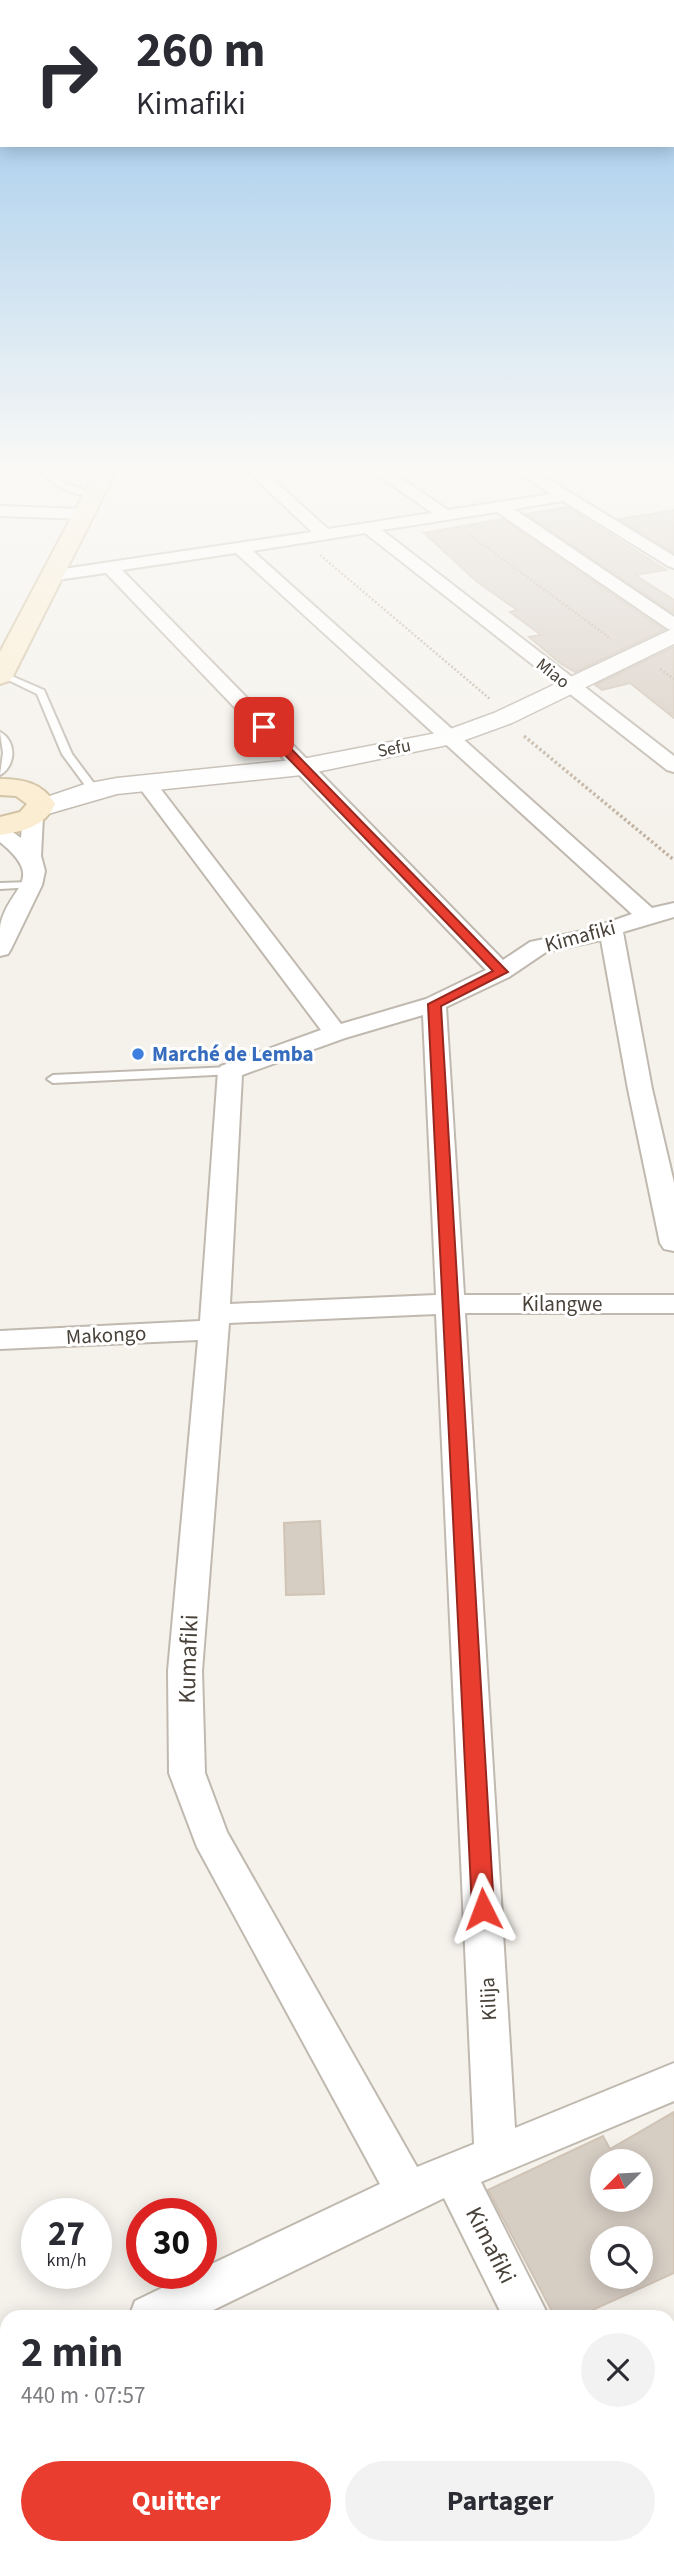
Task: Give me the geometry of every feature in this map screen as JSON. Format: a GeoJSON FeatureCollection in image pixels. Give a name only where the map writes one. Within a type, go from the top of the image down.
{"type":"FeatureCollection","features":[{"type":"Feature","properties":{"kind":"main road"},"geometry":{"type":"LineString","coordinates":[[1,675],[46,584]]}},
{"type":"Feature","properties":{"kind":"main road"},"geometry":{"type":"LineString","coordinates":[[0,826],[15,792]]}},
{"type":"Feature","properties":{"kind":"street"},"geometry":{"type":"LineString","coordinates":[[127,584],[501,972]]}},
{"type":"Feature","properties":{"kind":"street"},"geometry":{"type":"LineString","coordinates":[[280,584],[647,916]]}},
{"type":"Feature","properties":{"kind":"street","name":"Miao"},"geometry":{"type":"LineString","coordinates":[[441,584],[674,766]]}},
{"type":"Feature","properties":{"kind":"street"},"geometry":{"type":"LineString","coordinates":[[614,584],[674,625]]}},
{"type":"Feature","properties":{"kind":"street","name":"Sefu"},"geometry":{"type":"LineString","coordinates":[[15,792],[94,790],[199,780],[302,767],[448,738],[503,718],[674,635]]}},
{"type":"Feature","properties":{"kind":"street"},"geometry":{"type":"LineString","coordinates":[[146,783],[335,1033]]}},
{"type":"Feature","properties":{"kind":"street"},"geometry":{"type":"LineString","coordinates":[[2,940],[31,885],[34,871],[15,792]]}},
{"type":"Feature","properties":{"kind":"street"},"geometry":{"type":"LineString","coordinates":[[0,832],[30,856]]}},
{"type":"Feature","properties":{"kind":"street","name":"Kimafiki"},"geometry":{"type":"LineString","coordinates":[[230,1071],[335,1033],[434,1004],[501,972],[538,947],[611,930],[647,916],[674,910]]}},
{"type":"Feature","properties":{"kind":"street"},"geometry":{"type":"LineString","coordinates":[[611,930],[640,1089],[674,1242]]}},
{"type":"Feature","properties":{"kind":"street","name":"Kilija"},"geometry":{"type":"LineString","coordinates":[[434,1004],[496,2156]]}},
{"type":"Feature","properties":{"kind":"street","name":"Kumafiki"},"geometry":{"type":"LineString","coordinates":[[230,1071],[214,1322],[185,1671],[187,1773],[209,1836],[408,2192]]}},
{"type":"Feature","properties":{"kind":"street","name":"Kilangwe"},"geometry":{"type":"LineString","coordinates":[[214,1322],[449,1304],[674,1304]]}},
{"type":"Feature","properties":{"kind":"street","name":"Makongo"},"geometry":{"type":"LineString","coordinates":[[0,1340],[214,1322]]}},
{"type":"Feature","properties":{"kind":"street"},"geometry":{"type":"LineString","coordinates":[[165,2310],[408,2192],[674,2082]]}},
{"type":"Feature","properties":{"kind":"street","name":"Kimafiki"},"geometry":{"type":"LineString","coordinates":[[454,2174],[523,2310]]}},
{"type":"Feature","properties":{"kind":"lane"},"geometry":{"type":"LineString","coordinates":[[1,675],[41,692],[67,754],[94,790]]}},
{"type":"Feature","properties":{"kind":"lane"},"geometry":{"type":"LineString","coordinates":[[0,734],[4,737],[9,752],[7,764],[15,792]]}},
{"type":"Feature","properties":{"kind":"lane"},"geometry":{"type":"LineString","coordinates":[[0,886],[31,885]]}},
{"type":"Feature","properties":{"kind":"lane"},"geometry":{"type":"LineString","coordinates":[[52,1079],[230,1071]]}},
{"type":"Feature","properties":{"kind":"path"},"geometry":{"type":"LineString","coordinates":[[537,584],[606,636],[674,679]]}},
{"type":"Feature","properties":{"kind":"building"},"geometry":{"type":"Polygon","coordinates":[[[481,584],[597,584],[664,630],[575,672],[529,637],[541,635],[510,612],[517,610],[481,584]]]}},
{"type":"Feature","properties":{"kind":"building"},"geometry":{"type":"Polygon","coordinates":[[[630,584],[649,584],[674,600],[674,614],[630,584]]]}},
{"type":"Feature","properties":{"kind":"building"},"geometry":{"type":"Polygon","coordinates":[[[674,647],[674,718],[630,683],[602,690],[595,685],[674,647]]]}},
{"type":"Feature","properties":{"kind":"building"},"geometry":{"type":"Polygon","coordinates":[[[320,1521],[324,1594],[286,1595],[284,1523],[320,1521]]]}},
{"type":"Feature","properties":{"kind":"building"},"geometry":{"type":"Polygon","coordinates":[[[674,2112],[674,2273],[653,2283],[653,2226],[590,2226],[590,2289],[639,2289],[592,2310],[551,2310],[488,2190],[603,2136],[610,2149],[674,2112]]]}},
{"type":"Feature","properties":{"kind":"place","name":"Marché de Lemba"},"geometry":{"type":"Point","coordinates":[138,1054]}},
{"type":"Feature","properties":{"kind":"route"},"geometry":{"type":"LineString","coordinates":[[264,727],[501,972],[434,1004],[483,1909]]}}]}
